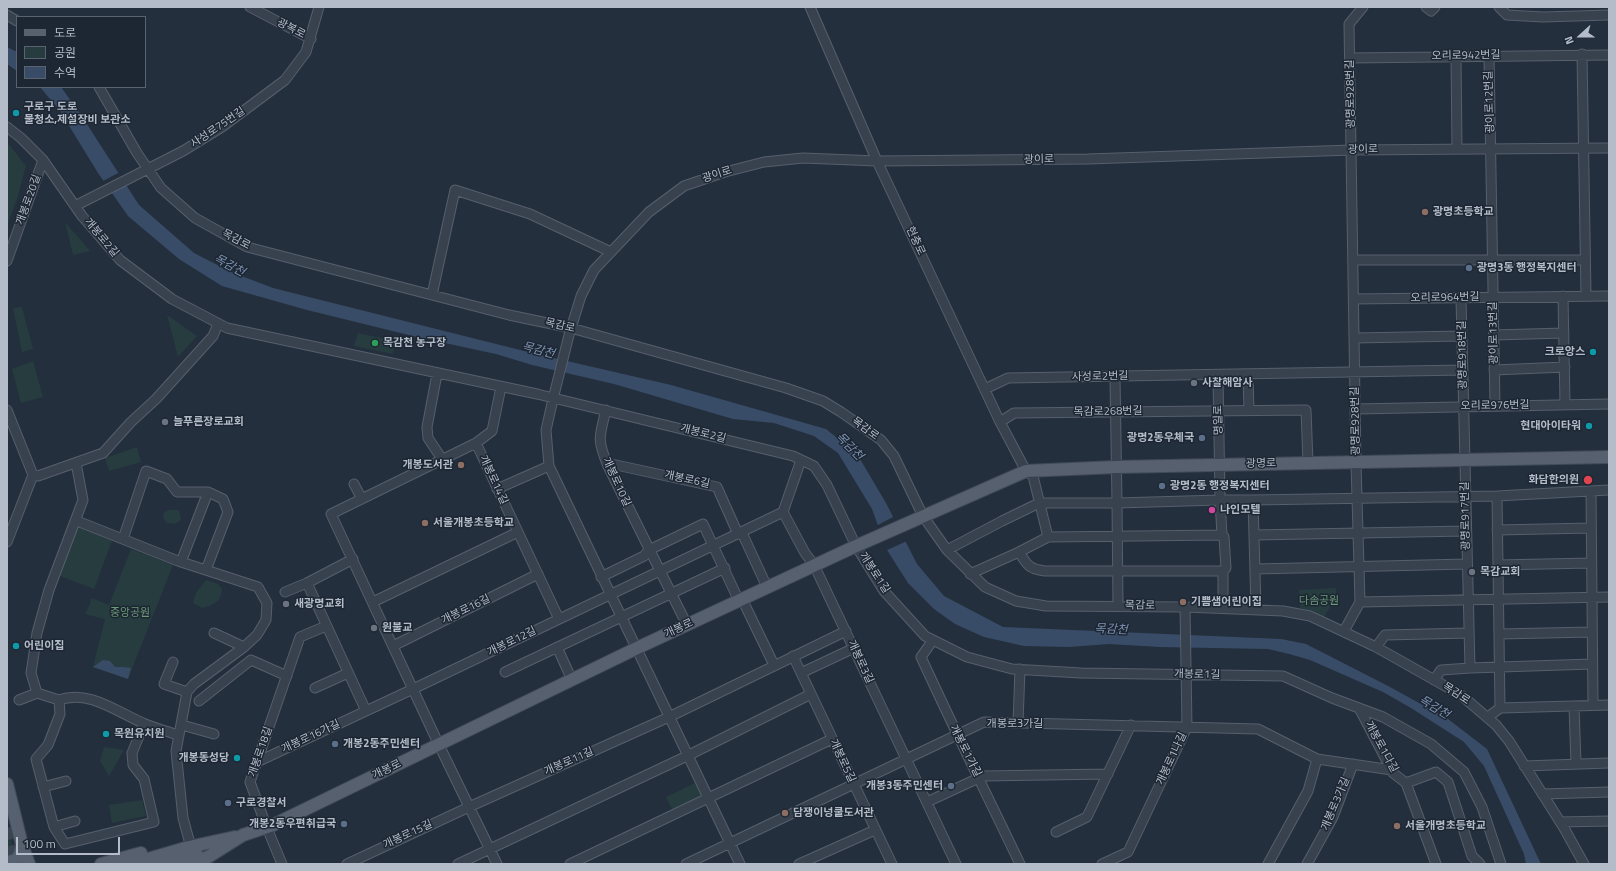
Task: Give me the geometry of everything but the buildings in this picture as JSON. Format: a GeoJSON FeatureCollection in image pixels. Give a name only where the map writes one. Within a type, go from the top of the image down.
{"type":"FeatureCollection","features":[{"type":"Feature","properties":{"kind":"main road","name":"광명로"},"geometry":{"type":"LineString","coordinates":[[920,517],[1026,471],[1116,467],[1609,457]]}},
{"type":"Feature","properties":{"kind":"main road","name":"개봉로"},"geometry":{"type":"LineString","coordinates":[[161,864],[205,851],[243,835],[267,828],[635,649],[920,517]]}},
{"type":"Feature","properties":{"kind":"main road"},"geometry":{"type":"LineString","coordinates":[[7,784],[22,845],[29,864]]}},
{"type":"Feature","properties":{"kind":"main road"},"geometry":{"type":"LineString","coordinates":[[131,864],[228,831],[243,835]]}},
{"type":"Feature","properties":{"kind":"main road"},"geometry":{"type":"LineString","coordinates":[[188,864],[208,857],[243,835]]}},
{"type":"Feature","properties":{"kind":"main road"},"geometry":{"type":"LineString","coordinates":[[101,864],[189,844]]}},
{"type":"Feature","properties":{"kind":"main road"},"geometry":{"type":"LineString","coordinates":[[7,862],[16,860],[20,854],[22,845]]}},
{"type":"Feature","properties":{"kind":"street","name":"광복로"},"geometry":{"type":"LineString","coordinates":[[250,7],[310,39]]}},
{"type":"Feature","properties":{"kind":"street","name":"사성로75번길"},"geometry":{"type":"LineString","coordinates":[[75,206],[183,151],[222,127],[285,80],[306,52],[319,7]]}},
{"type":"Feature","properties":{"kind":"street","name":"현충로"},"geometry":{"type":"LineString","coordinates":[[810,7],[877,161],[1000,422],[1026,471],[1033,476],[1048,537]]}},
{"type":"Feature","properties":{"kind":"street","name":"광명로928번길"},"geometry":{"type":"LineString","coordinates":[[1360,602],[1356,462],[1349,24],[1363,7]]}},
{"type":"Feature","properties":{"kind":"street"},"geometry":{"type":"LineString","coordinates":[[1426,7],[1431,11],[1435,7]]}},
{"type":"Feature","properties":{"kind":"street"},"geometry":{"type":"LineString","coordinates":[[1499,7],[1507,15],[1543,17],[1609,15]]}},
{"type":"Feature","properties":{"kind":"street"},"geometry":{"type":"LineString","coordinates":[[7,15],[16,20]]}},
{"type":"Feature","properties":{"kind":"street"},"geometry":{"type":"LineString","coordinates":[[1582,54],[1586,296]]}},
{"type":"Feature","properties":{"kind":"street","name":"오리로942번길"},"geometry":{"type":"LineString","coordinates":[[1350,58],[1582,54],[1609,55]]}},
{"type":"Feature","properties":{"kind":"street"},"geometry":{"type":"LineString","coordinates":[[1456,56],[1457,149]]}},
{"type":"Feature","properties":{"kind":"street","name":"광이로12번길"},"geometry":{"type":"LineString","coordinates":[[1489,56],[1492,148]]}},
{"type":"Feature","properties":{"kind":"street","name":"목감로"},"geometry":{"type":"LineString","coordinates":[[100,88],[137,153],[144,170],[161,188],[195,218],[248,248],[786,388],[823,401],[875,435],[884,443],[894,456],[920,517],[947,550],[985,587],[1016,601],[1046,606],[1118,606],[1185,610],[1223,608],[1284,611],[1310,616],[1376,647],[1461,695],[1488,717],[1509,741],[1560,822],[1584,864]]}},
{"type":"Feature","properties":{"kind":"street","name":"개봉로2길"},"geometry":{"type":"LineString","coordinates":[[7,127],[44,160],[75,206],[120,260],[172,299],[218,324],[227,328],[437,374],[554,397],[786,454],[814,466],[827,485],[858,545]]}},
{"type":"Feature","properties":{"kind":"street","name":"광이로13번길"},"geometry":{"type":"LineString","coordinates":[[1492,148],[1495,406]]}},
{"type":"Feature","properties":{"kind":"street","name":"광이로"},"geometry":{"type":"LineString","coordinates":[[570,331],[581,296],[594,270],[649,212],[684,186],[725,172],[764,162],[803,158],[877,161],[1088,159],[1352,150],[1609,148]]}},
{"type":"Feature","properties":{"kind":"street","name":"개봉로20길"},"geometry":{"type":"LineString","coordinates":[[7,261],[44,160]]}},
{"type":"Feature","properties":{"kind":"street"},"geometry":{"type":"LineString","coordinates":[[432,295],[455,190],[530,214],[611,252]]}},
{"type":"Feature","properties":{"kind":"street"},"geometry":{"type":"LineString","coordinates":[[1353,260],[1585,260]]}},
{"type":"Feature","properties":{"kind":"street"},"geometry":{"type":"LineString","coordinates":[[1563,296],[1565,405]]}},
{"type":"Feature","properties":{"kind":"street","name":"오리로964번길"},"geometry":{"type":"LineString","coordinates":[[1354,299],[1609,296]]}},
{"type":"Feature","properties":{"kind":"street","name":"광명로918번길"},"geometry":{"type":"LineString","coordinates":[[1462,298],[1458,336],[1463,370],[1465,460]]}},
{"type":"Feature","properties":{"kind":"street"},"geometry":{"type":"LineString","coordinates":[[32,475],[38,476],[103,453],[213,336],[218,324]]}},
{"type":"Feature","properties":{"kind":"street"},"geometry":{"type":"LineString","coordinates":[[570,331],[546,430],[549,466],[635,649],[740,864]]}},
{"type":"Feature","properties":{"kind":"street"},"geometry":{"type":"LineString","coordinates":[[1494,335],[1564,334]]}},
{"type":"Feature","properties":{"kind":"street"},"geometry":{"type":"LineString","coordinates":[[1354,338],[1458,336]]}},
{"type":"Feature","properties":{"kind":"street"},"geometry":{"type":"LineString","coordinates":[[1494,370],[1564,367]]}},
{"type":"Feature","properties":{"kind":"street","name":"사성로2번길"},"geometry":{"type":"LineString","coordinates":[[985,389],[1008,378],[1248,375],[1463,370]]}},
{"type":"Feature","properties":{"kind":"street"},"geometry":{"type":"LineString","coordinates":[[437,374],[427,427],[428,438],[442,460]]}},
{"type":"Feature","properties":{"kind":"street","name":"명일로"},"geometry":{"type":"LineString","coordinates":[[1218,375],[1220,500],[1226,568],[1223,571]]}},
{"type":"Feature","properties":{"kind":"street"},"geometry":{"type":"LineString","coordinates":[[1248,375],[1249,410]]}},
{"type":"Feature","properties":{"kind":"street"},"geometry":{"type":"LineString","coordinates":[[1115,377],[1118,606]]}},
{"type":"Feature","properties":{"kind":"street"},"geometry":{"type":"LineString","coordinates":[[476,443],[492,431],[501,387]]}},
{"type":"Feature","properties":{"kind":"street","name":"오리로976번길"},"geometry":{"type":"LineString","coordinates":[[1355,409],[1609,404]]}},
{"type":"Feature","properties":{"kind":"street"},"geometry":{"type":"LineString","coordinates":[[7,410],[32,475],[7,542]]}},
{"type":"Feature","properties":{"kind":"street","name":"개봉로10길"},"geometry":{"type":"LineString","coordinates":[[606,410],[600,435],[600,448],[687,625]]}},
{"type":"Feature","properties":{"kind":"street"},"geometry":{"type":"LineString","coordinates":[[1219,410],[1306,410],[1308,463]]}},
{"type":"Feature","properties":{"kind":"street","name":"목감로268번길"},"geometry":{"type":"LineString","coordinates":[[1000,422],[1014,413],[1219,410]]}},
{"type":"Feature","properties":{"kind":"street","name":"개봉로14길"},"geometry":{"type":"LineString","coordinates":[[353,559],[331,514],[476,443],[559,619]]}},
{"type":"Feature","properties":{"kind":"street"},"geometry":{"type":"LineString","coordinates":[[610,594],[783,512],[801,460]]}},
{"type":"Feature","properties":{"kind":"street","name":"광명로917번길"},"geometry":{"type":"LineString","coordinates":[[1465,460],[1470,668]]}},
{"type":"Feature","properties":{"kind":"street"},"geometry":{"type":"LineString","coordinates":[[37,693],[31,673],[37,633],[49,590],[84,500],[76,463]]}},
{"type":"Feature","properties":{"kind":"street","name":"개봉로6길"},"geometry":{"type":"LineString","coordinates":[[607,463],[717,487],[738,534],[743,535],[767,587]]}},
{"type":"Feature","properties":{"kind":"street"},"geometry":{"type":"LineString","coordinates":[[498,489],[549,466]]}},
{"type":"Feature","properties":{"kind":"street"},"geometry":{"type":"LineString","coordinates":[[123,539],[146,471],[167,479],[177,492],[208,492],[223,499],[228,512],[206,570]]}},
{"type":"Feature","properties":{"kind":"street"},"geometry":{"type":"LineString","coordinates":[[354,484],[362,499]]}},
{"type":"Feature","properties":{"kind":"street"},"geometry":{"type":"LineString","coordinates":[[947,550],[1039,503],[1497,496],[1609,490]]}},
{"type":"Feature","properties":{"kind":"street"},"geometry":{"type":"LineString","coordinates":[[1591,491],[1593,705]]}},
{"type":"Feature","properties":{"kind":"street"},"geometry":{"type":"LineString","coordinates":[[181,562],[208,492]]}},
{"type":"Feature","properties":{"kind":"street"},"geometry":{"type":"LineString","coordinates":[[1497,496],[1500,708]]}},
{"type":"Feature","properties":{"kind":"street"},"geometry":{"type":"LineString","coordinates":[[1253,500],[1256,609]]}},
{"type":"Feature","properties":{"kind":"street"},"geometry":{"type":"LineString","coordinates":[[783,512],[805,553],[814,566]]}},
{"type":"Feature","properties":{"kind":"street"},"geometry":{"type":"LineString","coordinates":[[77,520],[181,562],[258,587],[267,603],[266,620],[257,635],[244,647],[194,684],[187,692],[176,751],[181,799],[189,844]]}},
{"type":"Feature","properties":{"kind":"street"},"geometry":{"type":"LineString","coordinates":[[601,576],[644,556],[649,550],[703,524],[774,665]]}},
{"type":"Feature","properties":{"kind":"street"},"geometry":{"type":"LineString","coordinates":[[1497,530],[1591,528]]}},
{"type":"Feature","properties":{"kind":"street"},"geometry":{"type":"LineString","coordinates":[[1254,535],[1466,531]]}},
{"type":"Feature","properties":{"kind":"street"},"geometry":{"type":"LineString","coordinates":[[374,602],[518,532]]}},
{"type":"Feature","properties":{"kind":"street"},"geometry":{"type":"LineString","coordinates":[[970,574],[1048,537],[1222,535]]}},
{"type":"Feature","properties":{"kind":"street","name":"개봉로1길"},"geometry":{"type":"LineString","coordinates":[[858,545],[884,591],[925,636],[967,657],[1012,669],[1081,673],[1185,672],[1283,676],[1332,698],[1384,717],[1431,744],[1464,772],[1482,807],[1500,864]]}},
{"type":"Feature","properties":{"kind":"street"},"geometry":{"type":"LineString","coordinates":[[1019,552],[1028,566],[1033,570],[1223,571],[1223,608]]}},
{"type":"Feature","properties":{"kind":"street"},"geometry":{"type":"LineString","coordinates":[[285,592],[306,584],[353,559],[439,745],[497,864]]}},
{"type":"Feature","properties":{"kind":"street"},"geometry":{"type":"LineString","coordinates":[[1498,565],[1591,563]]}},
{"type":"Feature","properties":{"kind":"street"},"geometry":{"type":"LineString","coordinates":[[1255,569],[1467,564]]}},
{"type":"Feature","properties":{"kind":"street","name":"개봉로3길"},"geometry":{"type":"LineString","coordinates":[[814,566],[956,864]]}},
{"type":"Feature","properties":{"kind":"street"},"geometry":{"type":"LineString","coordinates":[[504,672],[725,568]]}},
{"type":"Feature","properties":{"kind":"street","name":"개봉로16길"},"geometry":{"type":"LineString","coordinates":[[393,646],[538,574]]}},
{"type":"Feature","properties":{"kind":"street"},"geometry":{"type":"LineString","coordinates":[[306,584],[366,711]]}},
{"type":"Feature","properties":{"kind":"street","name":"개봉로12길"},"geometry":{"type":"LineString","coordinates":[[413,689],[610,594]]}},
{"type":"Feature","properties":{"kind":"street"},"geometry":{"type":"LineString","coordinates":[[1344,631],[1360,602],[1609,597]]}},
{"type":"Feature","properties":{"kind":"street","name":"개봉로1나길"},"geometry":{"type":"LineString","coordinates":[[1102,864],[1128,852],[1186,727],[1185,610]]}},
{"type":"Feature","properties":{"kind":"street","name":"개봉로18길"},"geometry":{"type":"LineString","coordinates":[[282,864],[250,782],[300,637],[326,626]]}},
{"type":"Feature","properties":{"kind":"street","name":"개봉로11길"},"geometry":{"type":"LineString","coordinates":[[469,807],[669,717],[846,631]]}},
{"type":"Feature","properties":{"kind":"street"},"geometry":{"type":"LineString","coordinates":[[1499,634],[1592,632]]}},
{"type":"Feature","properties":{"kind":"street"},"geometry":{"type":"LineString","coordinates":[[214,633],[244,647]]}},
{"type":"Feature","properties":{"kind":"street"},"geometry":{"type":"LineString","coordinates":[[1376,647],[1385,635],[1469,633]]}},
{"type":"Feature","properties":{"kind":"street","name":"개봉로1가길"},"geometry":{"type":"LineString","coordinates":[[933,640],[921,657],[956,735],[979,778],[1020,864]]}},
{"type":"Feature","properties":{"kind":"street"},"geometry":{"type":"LineString","coordinates":[[557,647],[572,680]]}},
{"type":"Feature","properties":{"kind":"street"},"geometry":{"type":"LineString","coordinates":[[801,673],[854,648]]}},
{"type":"Feature","properties":{"kind":"street","name":"개봉로5길"},"geometry":{"type":"LineString","coordinates":[[793,656],[892,864]]}},
{"type":"Feature","properties":{"kind":"street"},"geometry":{"type":"LineString","coordinates":[[199,701],[251,660],[287,676]]}},
{"type":"Feature","properties":{"kind":"street"},"geometry":{"type":"LineString","coordinates":[[172,662],[164,684],[187,692]]}},
{"type":"Feature","properties":{"kind":"street"},"geometry":{"type":"LineString","coordinates":[[1434,680],[1441,670],[1592,664]]}},
{"type":"Feature","properties":{"kind":"street"},"geometry":{"type":"LineString","coordinates":[[1018,723],[1020,669]]}},
{"type":"Feature","properties":{"kind":"street"},"geometry":{"type":"LineString","coordinates":[[315,688],[348,673]]}},
{"type":"Feature","properties":{"kind":"street","name":"개봉로16가길"},"geometry":{"type":"LineString","coordinates":[[257,762],[413,689]]}},
{"type":"Feature","properties":{"kind":"street"},"geometry":{"type":"LineString","coordinates":[[19,700],[37,693],[59,700],[68,697],[90,698],[144,724],[178,735]]}},
{"type":"Feature","properties":{"kind":"street"},"geometry":{"type":"LineString","coordinates":[[458,864],[687,756],[811,694]]}},
{"type":"Feature","properties":{"kind":"street"},"geometry":{"type":"LineString","coordinates":[[59,700],[60,714],[51,739],[36,759],[54,827],[65,844],[154,822],[144,779],[133,765],[132,753],[144,724]]}},
{"type":"Feature","properties":{"kind":"street"},"geometry":{"type":"LineString","coordinates":[[1488,717],[1500,708],[1609,704]]}},
{"type":"Feature","properties":{"kind":"street"},"geometry":{"type":"LineString","coordinates":[[1574,706],[1576,764]]}},
{"type":"Feature","properties":{"kind":"street","name":"개봉로1다길"},"geometry":{"type":"LineString","coordinates":[[1359,708],[1393,773],[1406,783],[1436,864]]}},
{"type":"Feature","properties":{"kind":"street","name":"개봉로3가길"},"geometry":{"type":"LineString","coordinates":[[906,758],[984,722],[1131,725],[1258,729],[1317,759],[1392,770]]}},
{"type":"Feature","properties":{"kind":"street"},"geometry":{"type":"LineString","coordinates":[[182,725],[214,734]]}},
{"type":"Feature","properties":{"kind":"street"},"geometry":{"type":"LineString","coordinates":[[1056,832],[1088,817],[1131,725]]}},
{"type":"Feature","properties":{"kind":"street"},"geometry":{"type":"LineString","coordinates":[[570,864],[832,739]]}},
{"type":"Feature","properties":{"kind":"street"},"geometry":{"type":"LineString","coordinates":[[686,864],[906,758]]}},
{"type":"Feature","properties":{"kind":"street"},"geometry":{"type":"LineString","coordinates":[[1268,864],[1308,791],[1317,759]]}},
{"type":"Feature","properties":{"kind":"street"},"geometry":{"type":"LineString","coordinates":[[1524,766],[1609,763]]}},
{"type":"Feature","properties":{"kind":"street","name":"개봉로3가길"},"geometry":{"type":"LineString","coordinates":[[1307,864],[1333,817],[1353,764]]}},
{"type":"Feature","properties":{"kind":"street","name":"개봉로1다길"},"geometry":{"type":"LineString","coordinates":[[1406,783],[1436,772],[1448,782],[1470,860]]}},
{"type":"Feature","properties":{"kind":"street"},"geometry":{"type":"LineString","coordinates":[[927,802],[983,776],[1108,774]]}},
{"type":"Feature","properties":{"kind":"street"},"geometry":{"type":"LineString","coordinates":[[43,787],[66,780]]}},
{"type":"Feature","properties":{"kind":"street"},"geometry":{"type":"LineString","coordinates":[[1542,794],[1609,792]]}},
{"type":"Feature","properties":{"kind":"street","name":"개봉로15길"},"geometry":{"type":"LineString","coordinates":[[347,864],[469,807]]}},
{"type":"Feature","properties":{"kind":"street"},"geometry":{"type":"LineString","coordinates":[[54,827],[75,821]]}},
{"type":"Feature","properties":{"kind":"street"},"geometry":{"type":"LineString","coordinates":[[1560,822],[1609,821]]}},
{"type":"Feature","properties":{"kind":"street"},"geometry":{"type":"LineString","coordinates":[[799,864],[875,830]]}},
{"type":"Feature","properties":{"kind":"street"},"geometry":{"type":"LineString","coordinates":[[1575,864],[1576,849]]}},
{"type":"Feature","properties":{"kind":"street"},"geometry":{"type":"LineString","coordinates":[[1470,860],[1480,864]]}},
{"type":"Feature","properties":{"kind":"green space"},"geometry":{"type":"Polygon","coordinates":[[[7,142],[26,166],[17,199],[7,226],[7,142]]]}},
{"type":"Feature","properties":{"kind":"green space"},"geometry":{"type":"Polygon","coordinates":[[[65,222],[90,251],[73,255],[65,222]]]}},
{"type":"Feature","properties":{"kind":"green space"},"geometry":{"type":"Polygon","coordinates":[[[22,307],[33,349],[22,352],[13,308],[22,307]]]}},
{"type":"Feature","properties":{"kind":"green space"},"geometry":{"type":"Polygon","coordinates":[[[167,315],[197,336],[178,357],[167,315]]]}},
{"type":"Feature","properties":{"kind":"green space","name":"목감천 농구장"},"geometry":{"type":"Polygon","coordinates":[[[358,333],[395,341],[393,354],[354,346],[358,333]]]}},
{"type":"Feature","properties":{"kind":"green space"},"geometry":{"type":"Polygon","coordinates":[[[33,361],[43,397],[21,403],[12,369],[33,361]]]}},
{"type":"Feature","properties":{"kind":"green space"},"geometry":{"type":"Polygon","coordinates":[[[137,447],[141,462],[109,471],[105,458],[137,447]]]}},
{"type":"Feature","properties":{"kind":"green space"},"geometry":{"type":"Polygon","coordinates":[[[179,510],[181,520],[175,524],[167,523],[163,518],[164,512],[179,510]]]}},
{"type":"Feature","properties":{"kind":"green space"},"geometry":{"type":"Polygon","coordinates":[[[75,525],[112,541],[94,589],[55,574],[75,525]]]}},
{"type":"Feature","properties":{"kind":"green space","name":"중앙공원"},"geometry":{"type":"Polygon","coordinates":[[[131,549],[173,565],[128,679],[93,667],[105,619],[85,614],[91,598],[109,605],[131,549]]]}},
{"type":"Feature","properties":{"kind":"green space"},"geometry":{"type":"Polygon","coordinates":[[[206,580],[218,584],[222,589],[220,597],[216,602],[210,606],[202,608],[193,603],[196,593],[206,580]]]}},
{"type":"Feature","properties":{"kind":"green space","name":"다솜공원"},"geometry":{"type":"Polygon","coordinates":[[[1336,588],[1336,597],[1324,617],[1313,611],[1300,608],[1299,590],[1336,588]]]}},
{"type":"Feature","properties":{"kind":"green space"},"geometry":{"type":"Polygon","coordinates":[[[104,747],[124,750],[109,776],[100,761],[104,747]]]}},
{"type":"Feature","properties":{"kind":"green space"},"geometry":{"type":"Polygon","coordinates":[[[699,781],[706,795],[673,811],[666,797],[699,781]]]}},
{"type":"Feature","properties":{"kind":"green space"},"geometry":{"type":"Polygon","coordinates":[[[142,800],[146,816],[112,823],[109,805],[142,800]]]}},
{"type":"Feature","properties":{"kind":"green space"},"geometry":{"type":"Polygon","coordinates":[[[7,821],[14,851],[13,855],[7,858],[7,821]]]}},
{"type":"Feature","properties":{"kind":"water"},"geometry":{"type":"Polygon","coordinates":[[[7,47],[16,52],[16,70],[7,64],[7,47]]]}},
{"type":"Feature","properties":{"kind":"water","name":"목감천"},"geometry":{"type":"Polygon","coordinates":[[[41,88],[62,88],[81,115],[139,205],[194,253],[231,272],[273,288],[532,353],[671,385],[826,429],[857,454],[886,503],[917,564],[944,596],[1003,627],[1281,639],[1306,644],[1390,687],[1448,719],[1487,749],[1541,864],[1526,864],[1524,854],[1484,766],[1464,742],[1383,692],[1310,660],[1268,649],[1160,647],[1109,644],[1069,647],[1024,646],[984,637],[955,624],[934,609],[908,583],[887,550],[872,509],[838,453],[814,436],[774,423],[733,419],[614,384],[532,365],[496,354],[417,337],[307,310],[222,286],[179,259],[128,216],[98,173],[60,111],[41,88]]]}},
{"type":"Feature","properties":{"kind":"water"},"geometry":{"type":"Polygon","coordinates":[[[103,660],[110,661],[115,667],[131,668],[128,679],[93,667],[103,660]]]}},
{"type":"Feature","properties":{"kind":"pier"},"geometry":{"type":"Polygon","coordinates":[[[120,172],[127,183],[109,193],[101,182],[120,172]]]}},
{"type":"Feature","properties":{"kind":"pier"},"geometry":{"type":"Polygon","coordinates":[[[895,516],[907,541],[885,551],[876,526],[895,516]]]}},
{"type":"Feature","properties":{"kind":"tunnel"},"geometry":{"type":"LineString","coordinates":[[7,828],[16,864]]}},
{"type":"Feature","properties":{"kind":"place","name":"구로구 도로 물청소,제설장비 보관소"},"geometry":{"type":"Point","coordinates":[16,113]}},
{"type":"Feature","properties":{"kind":"place","name":"광명초등학교"},"geometry":{"type":"Point","coordinates":[1425,212]}},
{"type":"Feature","properties":{"kind":"place","name":"광명3동 행정복지센터"},"geometry":{"type":"Point","coordinates":[1469,268]}},
{"type":"Feature","properties":{"kind":"place","name":"목감천 농구장"},"geometry":{"type":"Point","coordinates":[375,343]}},
{"type":"Feature","properties":{"kind":"place","name":"크로앙스"},"geometry":{"type":"Point","coordinates":[1593,352]}},
{"type":"Feature","properties":{"kind":"place","name":"사찰해암사"},"geometry":{"type":"Point","coordinates":[1194,383]}},
{"type":"Feature","properties":{"kind":"place","name":"늘푸른장로교회"},"geometry":{"type":"Point","coordinates":[165,422]}},
{"type":"Feature","properties":{"kind":"place","name":"현대아이타워"},"geometry":{"type":"Point","coordinates":[1589,426]}},
{"type":"Feature","properties":{"kind":"place","name":"광명2동우체국"},"geometry":{"type":"Point","coordinates":[1202,438]}},
{"type":"Feature","properties":{"kind":"place","name":"개봉도서관"},"geometry":{"type":"Point","coordinates":[461,465]}},
{"type":"Feature","properties":{"kind":"place","name":"화담한의원"},"geometry":{"type":"Point","coordinates":[1588,480]}},
{"type":"Feature","properties":{"kind":"place","name":"광명2동 행정복지센터"},"geometry":{"type":"Point","coordinates":[1162,486]}},
{"type":"Feature","properties":{"kind":"place","name":"나인모텔"},"geometry":{"type":"Point","coordinates":[1212,510]}},
{"type":"Feature","properties":{"kind":"place","name":"서울개봉초등학교"},"geometry":{"type":"Point","coordinates":[425,523]}},
{"type":"Feature","properties":{"kind":"place","name":"목감교회"},"geometry":{"type":"Point","coordinates":[1472,572]}},
{"type":"Feature","properties":{"kind":"place","name":"기쁨샘어린이집"},"geometry":{"type":"Point","coordinates":[1183,602]}},
{"type":"Feature","properties":{"kind":"place","name":"새광명교회"},"geometry":{"type":"Point","coordinates":[286,604]}},
{"type":"Feature","properties":{"kind":"place","name":"원불교"},"geometry":{"type":"Point","coordinates":[374,628]}},
{"type":"Feature","properties":{"kind":"place","name":"어린이집"},"geometry":{"type":"Point","coordinates":[16,646]}},
{"type":"Feature","properties":{"kind":"place","name":"목원유치원"},"geometry":{"type":"Point","coordinates":[106,734]}},
{"type":"Feature","properties":{"kind":"place","name":"개봉2동주민센터"},"geometry":{"type":"Point","coordinates":[335,744]}},
{"type":"Feature","properties":{"kind":"place","name":"개봉동성당"},"geometry":{"type":"Point","coordinates":[237,758]}},
{"type":"Feature","properties":{"kind":"place","name":"개봉3동주민센터"},"geometry":{"type":"Point","coordinates":[951,786]}},
{"type":"Feature","properties":{"kind":"place","name":"구로경찰서"},"geometry":{"type":"Point","coordinates":[228,803]}},
{"type":"Feature","properties":{"kind":"place","name":"담쟁이넝쿨도서관"},"geometry":{"type":"Point","coordinates":[785,813]}},
{"type":"Feature","properties":{"kind":"place","name":"개봉2동우편취급국"},"geometry":{"type":"Point","coordinates":[344,824]}},
{"type":"Feature","properties":{"kind":"place","name":"서울개명초등학교"},"geometry":{"type":"Point","coordinates":[1397,826]}}]}
